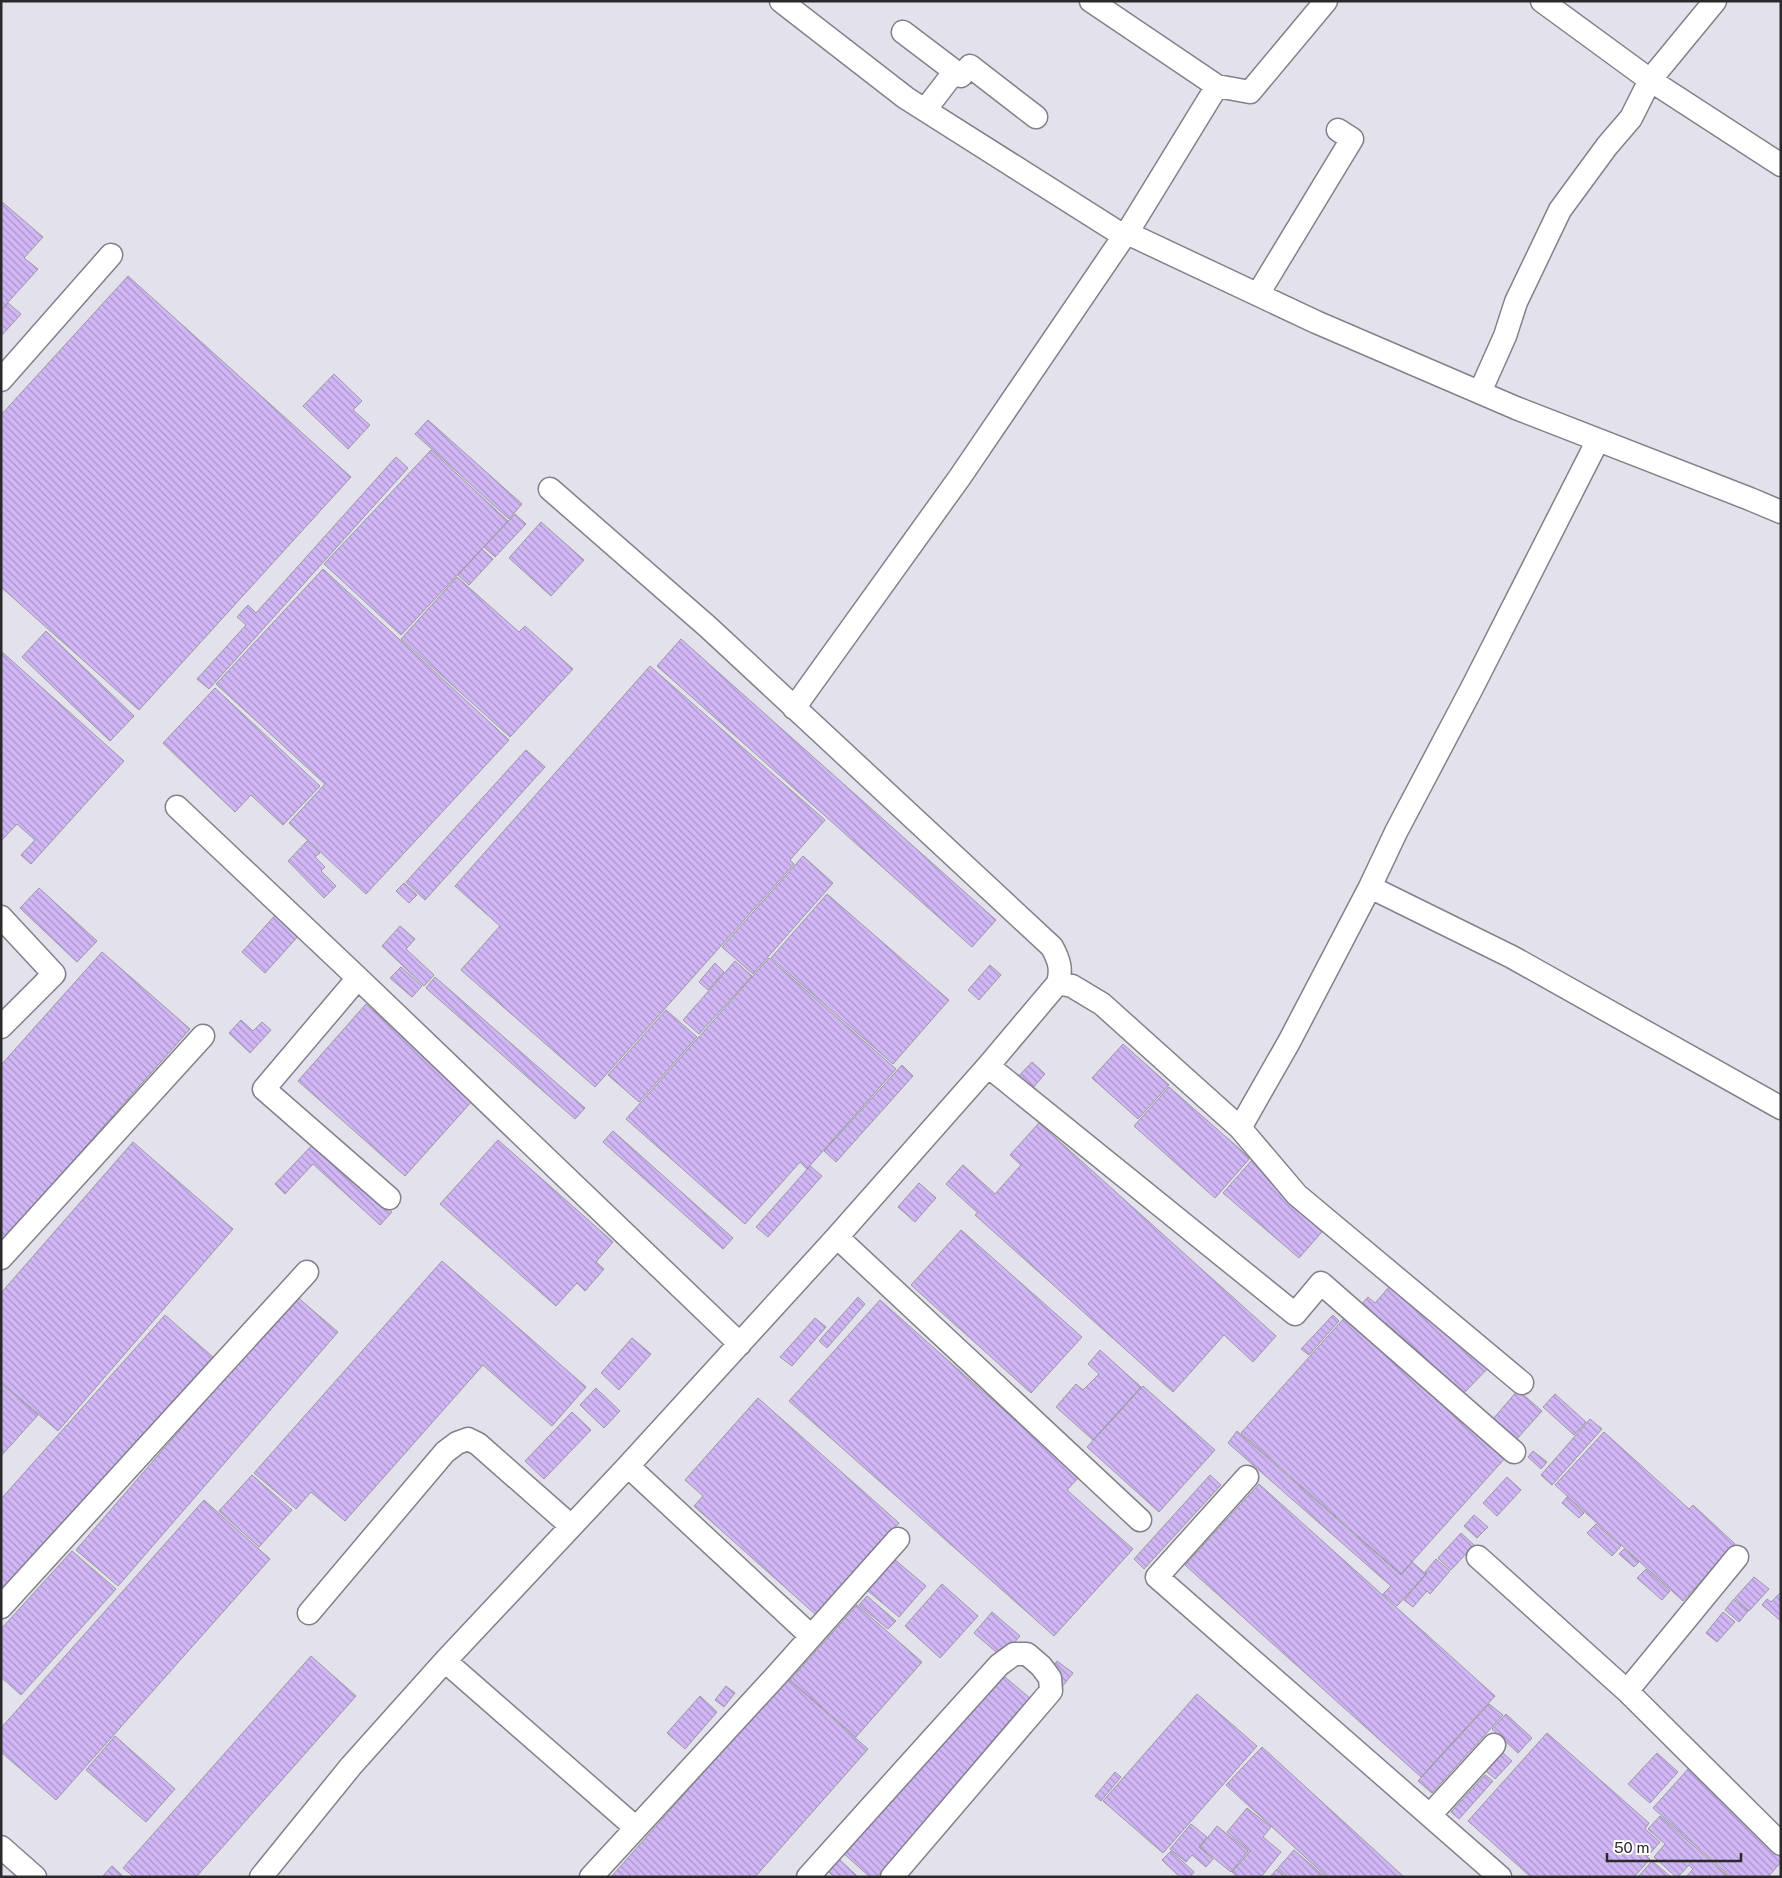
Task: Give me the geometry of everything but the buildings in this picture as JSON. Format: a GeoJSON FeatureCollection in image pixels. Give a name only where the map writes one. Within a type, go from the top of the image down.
{"type":"FeatureCollection","features":[{"type":"Feature","properties":{"kind":"street"},"geometry":{"type":"LineString","coordinates":[[781,1],[906,98],[1125,234],[1480,392],[1781,512]]}},
{"type":"Feature","properties":{"kind":"street"},"geometry":{"type":"LineString","coordinates":[[1091,1],[1217,86],[1250,92],[1326,1]]}},
{"type":"Feature","properties":{"kind":"street"},"geometry":{"type":"LineString","coordinates":[[1542,1],[1650,80],[1781,165]]}},
{"type":"Feature","properties":{"kind":"street"},"geometry":{"type":"LineString","coordinates":[[1480,392],[1505,336],[1516,302],[1560,210],[1607,146],[1631,118],[1650,80],[1715,1]]}},
{"type":"Feature","properties":{"kind":"street"},"geometry":{"type":"LineString","coordinates":[[903,32],[961,76],[970,66],[1036,117]]}},
{"type":"Feature","properties":{"kind":"street"},"geometry":{"type":"LineString","coordinates":[[925,110],[955,71]]}},
{"type":"Feature","properties":{"kind":"street"},"geometry":{"type":"LineString","coordinates":[[794,708],[960,477],[1125,234],[1217,86]]}},
{"type":"Feature","properties":{"kind":"street"},"geometry":{"type":"LineString","coordinates":[[1258,294],[1352,139],[1338,130]]}},
{"type":"Feature","properties":{"kind":"street"},"geometry":{"type":"LineString","coordinates":[[1,380],[111,255]]}},
{"type":"Feature","properties":{"kind":"street"},"geometry":{"type":"LineString","coordinates":[[1240,1128],[1289,1042],[1370,887],[1396,832],[1473,686],[1598,440]]}},
{"type":"Feature","properties":{"kind":"street"},"geometry":{"type":"LineString","coordinates":[[261,1877],[351,1766],[445,1661],[628,1466],[837,1237],[988,1066],[1058,983],[1061,973],[1060,964],[1052,947],[708,627],[550,489]]}},
{"type":"Feature","properties":{"kind":"street"},"geometry":{"type":"LineString","coordinates":[[177,807],[740,1344]]}},
{"type":"Feature","properties":{"kind":"street"},"geometry":{"type":"LineString","coordinates":[[1370,887],[1512,957],[1781,1108]]}},
{"type":"Feature","properties":{"kind":"street"},"geometry":{"type":"LineString","coordinates":[[1,917],[54,974],[1,1027]]}},
{"type":"Feature","properties":{"kind":"street"},"geometry":{"type":"LineString","coordinates":[[358,978],[264,1089],[389,1198]]}},
{"type":"Feature","properties":{"kind":"street"},"geometry":{"type":"LineString","coordinates":[[1058,983],[1072,986],[1102,1004],[1240,1128],[1297,1195],[1522,1382]]}},
{"type":"Feature","properties":{"kind":"street"},"geometry":{"type":"LineString","coordinates":[[1,1258],[203,1036]]}},
{"type":"Feature","properties":{"kind":"street"},"geometry":{"type":"LineString","coordinates":[[988,1066],[1295,1314],[1322,1283],[1514,1452]]}},
{"type":"Feature","properties":{"kind":"street"},"geometry":{"type":"LineString","coordinates":[[837,1237],[1140,1520]]}},
{"type":"Feature","properties":{"kind":"street"},"geometry":{"type":"LineString","coordinates":[[1,1606],[307,1272]]}},
{"type":"Feature","properties":{"kind":"street"},"geometry":{"type":"LineString","coordinates":[[310,1613],[445,1452],[468,1438],[478,1444],[571,1526]]}},
{"type":"Feature","properties":{"kind":"street"},"geometry":{"type":"LineString","coordinates":[[628,1466],[811,1636]]}},
{"type":"Feature","properties":{"kind":"street"},"geometry":{"type":"LineString","coordinates":[[1247,1477],[1157,1577],[1500,1877]]}},
{"type":"Feature","properties":{"kind":"street"},"geometry":{"type":"LineString","coordinates":[[591,1877],[898,1539]]}},
{"type":"Feature","properties":{"kind":"street"},"geometry":{"type":"LineString","coordinates":[[1478,1557],[1627,1692],[1781,1844]]}},
{"type":"Feature","properties":{"kind":"street"},"geometry":{"type":"LineString","coordinates":[[1627,1692],[1737,1557]]}},
{"type":"Feature","properties":{"kind":"street"},"geometry":{"type":"LineString","coordinates":[[808,1877],[900,1772],[999,1665],[1014,1654],[1027,1654],[1041,1666],[1050,1678],[1051,1691],[892,1877]]}},
{"type":"Feature","properties":{"kind":"street"},"geometry":{"type":"LineString","coordinates":[[445,1661],[636,1828]]}},
{"type":"Feature","properties":{"kind":"street"},"geometry":{"type":"LineString","coordinates":[[1430,1815],[1494,1745]]}},
{"type":"Feature","properties":{"kind":"street"},"geometry":{"type":"LineString","coordinates":[[1,1847],[35,1877]]}}]}
